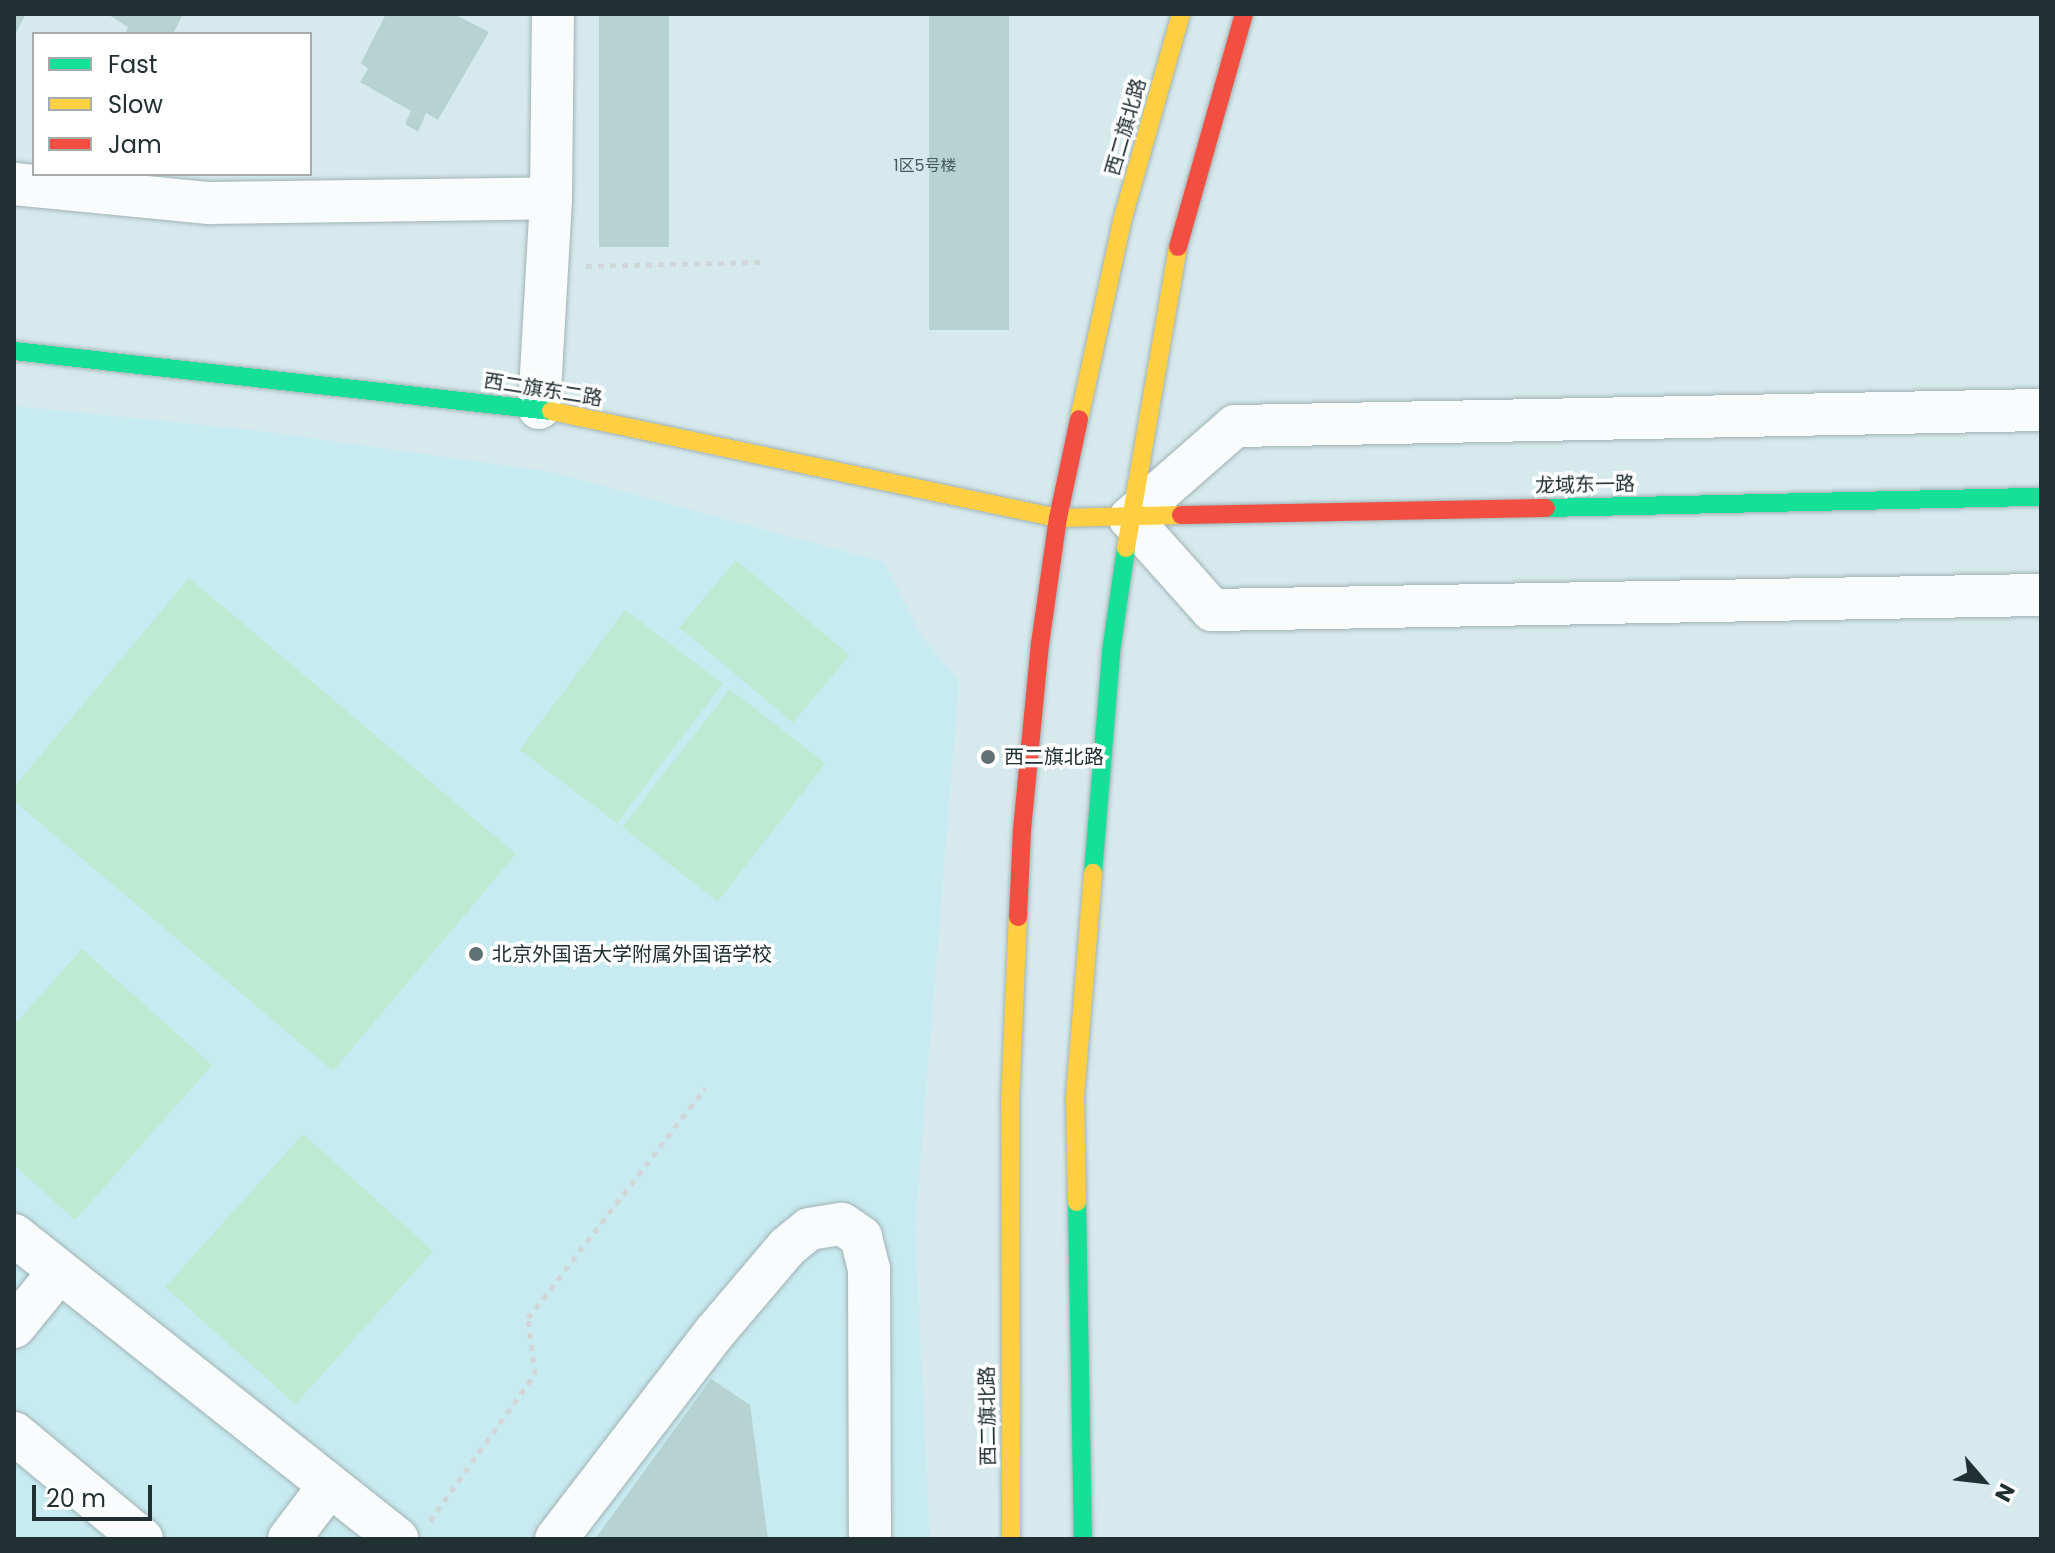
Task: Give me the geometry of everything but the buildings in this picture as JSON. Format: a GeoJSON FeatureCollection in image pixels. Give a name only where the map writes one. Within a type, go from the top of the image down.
{"type":"FeatureCollection","features":[{"type":"Feature","properties":{"kind":"main road","name":"西二旗北路"},"geometry":{"type":"LineString","coordinates":[[1011,1539],[1010,1104],[1020,875],[1040,644],[1058,518],[1122,221],[1181,14]]}},
{"type":"Feature","properties":{"kind":"main road"},"geometry":{"type":"LineString","coordinates":[[1083,1539],[1075,1097],[1111,652],[1130,518],[1180,239],[1244,14]]}},
{"type":"Feature","properties":{"kind":"main road","name":"西二旗东二路"},"geometry":{"type":"LineString","coordinates":[[14,351],[539,408],[1058,518],[1130,518]]}},
{"type":"Feature","properties":{"kind":"main road","name":"龙域东一路"},"geometry":{"type":"LineString","coordinates":[[1130,518],[2041,497]]}},
{"type":"Feature","properties":{"kind":"street"},"geometry":{"type":"LineString","coordinates":[[539,408],[551,198],[553,14]]}},
{"type":"Feature","properties":{"kind":"street"},"geometry":{"type":"LineString","coordinates":[[14,184],[209,203],[551,198]]}},
{"type":"Feature","properties":{"kind":"street"},"geometry":{"type":"LineString","coordinates":[[2041,410],[1235,426],[1130,518],[1212,610],[2041,595]]}},
{"type":"Feature","properties":{"kind":"street"},"geometry":{"type":"LineString","coordinates":[[556,1539],[715,1332],[787,1247],[809,1229],[842,1224],[861,1237],[869,1269],[870,1539]]}},
{"type":"Feature","properties":{"kind":"street"},"geometry":{"type":"LineString","coordinates":[[14,1235],[329,1486],[412,1533]]}},
{"type":"Feature","properties":{"kind":"street"},"geometry":{"type":"LineString","coordinates":[[14,1327],[59,1272]]}},
{"type":"Feature","properties":{"kind":"street"},"geometry":{"type":"LineString","coordinates":[[18,1445],[142,1539]]}},
{"type":"Feature","properties":{"kind":"street"},"geometry":{"type":"LineString","coordinates":[[289,1539],[329,1486]]}},
{"type":"Feature","properties":{"kind":"path"},"geometry":{"type":"LineString","coordinates":[[548,267],[761,262]]}},
{"type":"Feature","properties":{"kind":"path"},"geometry":{"type":"LineString","coordinates":[[412,1533],[535,1374],[528,1318],[705,1088]]}},
{"type":"Feature","properties":{"kind":"shaded area","name":"北京外国语大学附属外国语学校"},"geometry":{"type":"Polygon","coordinates":[[[14,406],[261,431],[551,472],[884,562],[923,638],[959,681],[915,1228],[930,1539],[14,1539],[14,406]]]}},
{"type":"Feature","properties":{"kind":"green space"},"geometry":{"type":"Polygon","coordinates":[[[736,560],[849,655],[793,723],[679,627],[736,560]]]}},
{"type":"Feature","properties":{"kind":"green space"},"geometry":{"type":"Polygon","coordinates":[[[189,578],[516,854],[333,1071],[14,801],[14,787],[189,578]]]}},
{"type":"Feature","properties":{"kind":"green space"},"geometry":{"type":"Polygon","coordinates":[[[625,610],[722,683],[617,823],[520,750],[625,610]]]}},
{"type":"Feature","properties":{"kind":"green space"},"geometry":{"type":"Polygon","coordinates":[[[730,689],[825,763],[718,901],[622,827],[730,689]]]}},
{"type":"Feature","properties":{"kind":"green space"},"geometry":{"type":"Polygon","coordinates":[[[82,949],[212,1065],[75,1220],[14,1165],[14,1025],[82,949]]]}},
{"type":"Feature","properties":{"kind":"green space"},"geometry":{"type":"Polygon","coordinates":[[[303,1134],[433,1251],[295,1404],[165,1287],[303,1134]]]}},
{"type":"Feature","properties":{"kind":"traffic: fast"},"geometry":{"type":"LineString","coordinates":[[14,351],[551,411]]}},
{"type":"Feature","properties":{"kind":"traffic: fast"},"geometry":{"type":"LineString","coordinates":[[1546,508],[2041,497]]}},
{"type":"Feature","properties":{"kind":"traffic: fast"},"geometry":{"type":"LineString","coordinates":[[1093,873],[1111,652],[1126,548]]}},
{"type":"Feature","properties":{"kind":"traffic: fast"},"geometry":{"type":"LineString","coordinates":[[1077,1202],[1083,1539]]}},
{"type":"Feature","properties":{"kind":"traffic: slow"},"geometry":{"type":"LineString","coordinates":[[1079,419],[1122,221],[1181,14]]}},
{"type":"Feature","properties":{"kind":"traffic: slow"},"geometry":{"type":"LineString","coordinates":[[1126,548],[1178,247]]}},
{"type":"Feature","properties":{"kind":"traffic: slow"},"geometry":{"type":"LineString","coordinates":[[551,411],[1058,518],[1181,515]]}},
{"type":"Feature","properties":{"kind":"traffic: slow"},"geometry":{"type":"LineString","coordinates":[[1077,1202],[1075,1097],[1093,873]]}},
{"type":"Feature","properties":{"kind":"traffic: slow"},"geometry":{"type":"LineString","coordinates":[[1011,1539],[1010,1104],[1018,917]]}},
{"type":"Feature","properties":{"kind":"traffic: jam"},"geometry":{"type":"LineString","coordinates":[[1178,247],[1244,14]]}},
{"type":"Feature","properties":{"kind":"traffic: jam"},"geometry":{"type":"LineString","coordinates":[[1018,917],[1022,830],[1040,644],[1058,518],[1079,419]]}},
{"type":"Feature","properties":{"kind":"traffic: jam"},"geometry":{"type":"LineString","coordinates":[[1181,515],[1546,508]]}},
{"type":"Feature","properties":{"kind":"place","name":"西二旗北路"},"geometry":{"type":"Point","coordinates":[988,757]}},
{"type":"Feature","properties":{"kind":"place","name":"北京外国语大学附属外国语学校"},"geometry":{"type":"Point","coordinates":[476,954]}}]}
